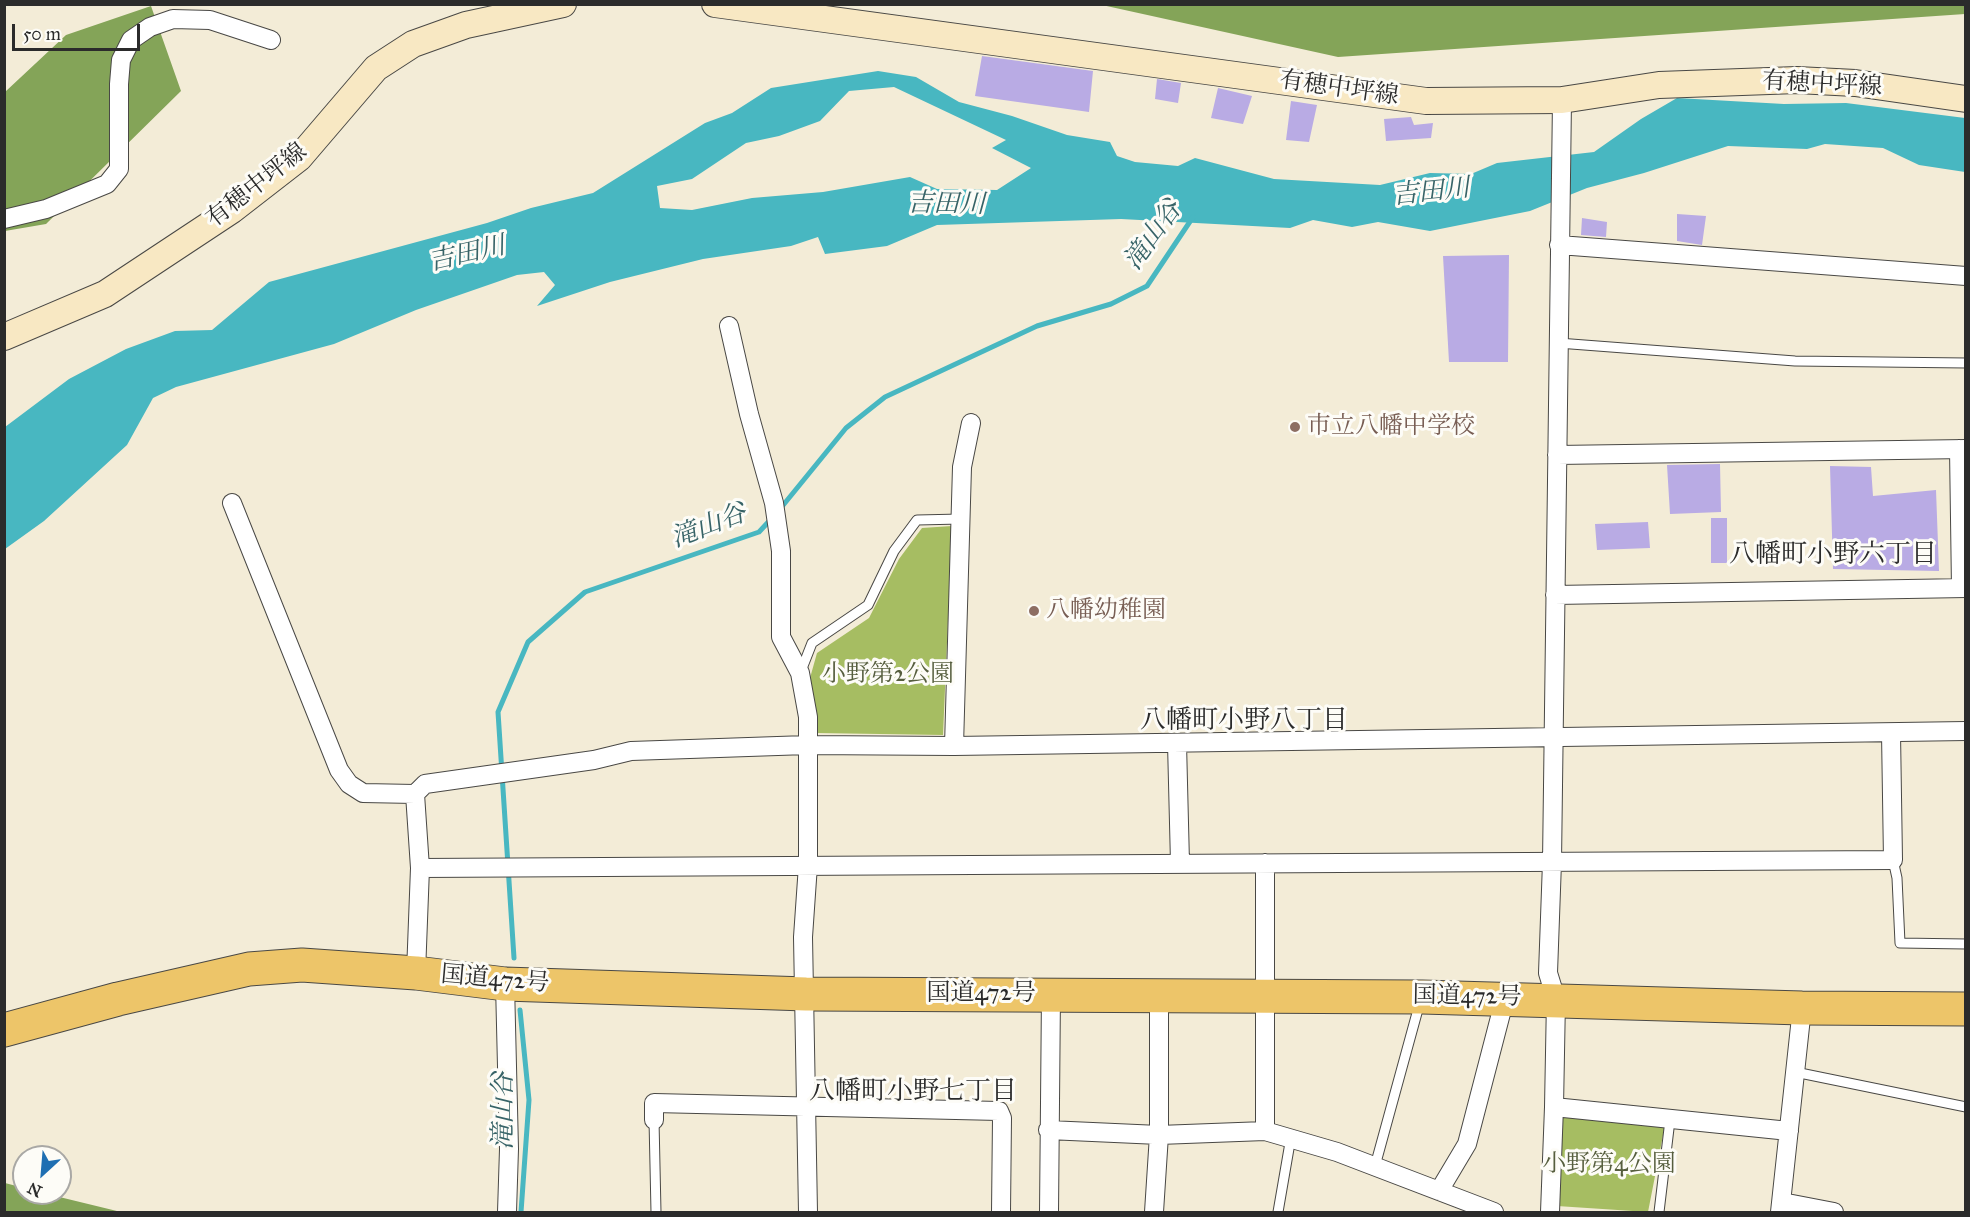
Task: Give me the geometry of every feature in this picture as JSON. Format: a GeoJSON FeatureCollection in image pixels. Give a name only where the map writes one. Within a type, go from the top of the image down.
{"type":"FeatureCollection","features":[{"type":"Feature","properties":{"kind":"highway","name":"国道472号"},"geometry":{"type":"LineString","coordinates":[[4,1030],[117,999],[249,969],[302,965],[416,973],[505,984],[806,994],[1051,993],[1505,998],[1802,1008],[1965,1009]]}},
{"type":"Feature","properties":{"kind":"main road","name":"有穂中坪線"},"geometry":{"type":"LineString","coordinates":[[4,337],[105,294],[232,210],[299,158],[376,68],[413,44],[466,25],[563,4]]}},
{"type":"Feature","properties":{"kind":"main road","name":"有穂中坪線"},"geometry":{"type":"LineString","coordinates":[[714,4],[1426,101],[1562,107],[1659,85],[1797,80],[1855,83],[1965,99]]}},
{"type":"Feature","properties":{"kind":"street"},"geometry":{"type":"LineString","coordinates":[[4,219],[46,209],[107,184],[119,169],[118,84],[121,60],[131,40],[150,27],[173,19],[210,20],[271,40]]}},
{"type":"Feature","properties":{"kind":"street"},"geometry":{"type":"LineString","coordinates":[[1550,1212],[1556,999],[1548,973],[1552,862],[1562,107]]}},
{"type":"Feature","properties":{"kind":"street"},"geometry":{"type":"LineString","coordinates":[[1559,245],[1965,276]]}},
{"type":"Feature","properties":{"kind":"street"},"geometry":{"type":"LineString","coordinates":[[729,326],[749,414],[774,503],[781,551],[781,637],[800,673],[808,717],[808,865],[803,937],[806,994],[808,1212]]}},
{"type":"Feature","properties":{"kind":"street"},"geometry":{"type":"LineString","coordinates":[[954,747],[962,467],[971,423]]}},
{"type":"Feature","properties":{"kind":"street"},"geometry":{"type":"LineString","coordinates":[[1555,595],[1963,588],[1962,449],[1557,455]]}},
{"type":"Feature","properties":{"kind":"street"},"geometry":{"type":"LineString","coordinates":[[232,503],[339,770],[349,784],[363,793],[415,794],[425,784],[594,760],[631,751],[807,745],[954,747],[1965,731]]}},
{"type":"Feature","properties":{"kind":"street"},"geometry":{"type":"LineString","coordinates":[[420,868],[1893,860],[1891,733]]}},
{"type":"Feature","properties":{"kind":"street"},"geometry":{"type":"LineString","coordinates":[[1177,743],[1180,863]]}},
{"type":"Feature","properties":{"kind":"street"},"geometry":{"type":"LineString","coordinates":[[415,794],[420,868],[416,973]]}},
{"type":"Feature","properties":{"kind":"street"},"geometry":{"type":"LineString","coordinates":[[1265,863],[1265,1131]]}},
{"type":"Feature","properties":{"kind":"street"},"geometry":{"type":"LineString","coordinates":[[505,984],[509,1161],[507,1212]]}},
{"type":"Feature","properties":{"kind":"street"},"geometry":{"type":"LineString","coordinates":[[1049,1212],[1051,993]]}},
{"type":"Feature","properties":{"kind":"street"},"geometry":{"type":"LineString","coordinates":[[1154,1212],[1159,1135],[1159,994]]}},
{"type":"Feature","properties":{"kind":"street"},"geometry":{"type":"LineString","coordinates":[[1439,1191],[1467,1144],[1505,998]]}},
{"type":"Feature","properties":{"kind":"street"},"geometry":{"type":"LineString","coordinates":[[1802,1008],[1781,1207],[1834,1212]]}},
{"type":"Feature","properties":{"kind":"street"},"geometry":{"type":"LineString","coordinates":[[654,1120],[654,1102],[999,1111],[1002,1118],[1001,1212]]}},
{"type":"Feature","properties":{"kind":"street"},"geometry":{"type":"LineString","coordinates":[[1554,1107],[1789,1131]]}},
{"type":"Feature","properties":{"kind":"street"},"geometry":{"type":"LineString","coordinates":[[1048,1130],[1159,1135],[1265,1131],[1291,1137],[1375,1166],[1494,1212]]}},
{"type":"Feature","properties":{"kind":"lane"},"geometry":{"type":"LineString","coordinates":[[1558,343],[1795,361],[1965,363]]}},
{"type":"Feature","properties":{"kind":"lane"},"geometry":{"type":"LineString","coordinates":[[800,673],[812,643],[868,605],[894,551],[918,520],[961,519]]}},
{"type":"Feature","properties":{"kind":"lane"},"geometry":{"type":"LineString","coordinates":[[1893,860],[1897,878],[1900,943],[1965,944]]}},
{"type":"Feature","properties":{"kind":"lane"},"geometry":{"type":"LineString","coordinates":[[1375,1166],[1422,997]]}},
{"type":"Feature","properties":{"kind":"lane"},"geometry":{"type":"LineString","coordinates":[[1795,1072],[1965,1107]]}},
{"type":"Feature","properties":{"kind":"lane"},"geometry":{"type":"LineString","coordinates":[[654,1120],[656,1212]]}},
{"type":"Feature","properties":{"kind":"lane"},"geometry":{"type":"LineString","coordinates":[[1659,1212],[1670,1120]]}},
{"type":"Feature","properties":{"kind":"lane"},"geometry":{"type":"LineString","coordinates":[[1278,1212],[1291,1137]]}},
{"type":"Feature","properties":{"kind":"green space"},"geometry":{"type":"Polygon","coordinates":[[[1965,4],[1965,14],[1338,57],[1102,5],[1965,4]]]}},
{"type":"Feature","properties":{"kind":"green space"},"geometry":{"type":"Polygon","coordinates":[[[151,6],[181,91],[46,224],[5,231],[5,92],[66,35],[151,6]]]}},
{"type":"Feature","properties":{"kind":"green space","name":"小野第2公園"},"geometry":{"type":"Polygon","coordinates":[[[952,526],[943,735],[816,733],[810,678],[817,653],[869,618],[899,559],[922,528],[952,526]]]}},
{"type":"Feature","properties":{"kind":"green space","name":"小野第4公園"},"geometry":{"type":"Polygon","coordinates":[[[1561,1115],[1665,1125],[1648,1212],[1557,1206],[1561,1115]]]}},
{"type":"Feature","properties":{"kind":"green space"},"geometry":{"type":"Polygon","coordinates":[[[5,1183],[12,1185],[12,1205],[72,1205],[72,1200],[121,1212],[5,1212],[5,1183]]]}},
{"type":"Feature","properties":{"kind":"water","name":"吉田川"},"geometry":{"type":"Polygon","coordinates":[[[878,71],[916,77],[959,102],[1012,116],[1067,135],[1110,142],[1117,156],[1135,162],[1178,166],[1195,158],[1274,179],[1380,185],[1430,173],[1471,174],[1497,163],[1594,152],[1641,119],[1677,98],[1784,104],[1846,103],[1965,118],[1965,172],[1919,165],[1883,148],[1825,144],[1807,149],[1728,146],[1644,173],[1587,188],[1530,211],[1430,231],[1378,222],[1352,227],[1313,220],[1290,228],[1121,219],[937,225],[887,246],[825,254],[818,237],[791,246],[703,259],[610,282],[537,306],[555,285],[544,272],[517,275],[416,310],[334,344],[176,387],[153,398],[127,445],[44,521],[5,549],[5,427],[69,379],[126,349],[175,331],[212,330],[269,282],[487,223],[531,208],[593,193],[705,123],[732,113],[771,88],[878,71]],[[894,87],[849,91],[820,121],[779,136],[746,143],[692,179],[657,186],[660,208],[692,210],[752,198],[823,192],[910,177],[937,189],[997,190],[1031,168],[992,148],[1006,140],[894,87]]]}},
{"type":"Feature","properties":{"kind":"building"},"geometry":{"type":"Polygon","coordinates":[[[982,56],[1093,71],[1089,112],[975,96],[982,56]]]}},
{"type":"Feature","properties":{"kind":"building"},"geometry":{"type":"Polygon","coordinates":[[[1157,79],[1181,83],[1178,103],[1155,99],[1157,79]]]}},
{"type":"Feature","properties":{"kind":"building"},"geometry":{"type":"Polygon","coordinates":[[[1218,88],[1252,96],[1243,124],[1211,118],[1218,88]]]}},
{"type":"Feature","properties":{"kind":"building"},"geometry":{"type":"Polygon","coordinates":[[[1291,101],[1317,105],[1309,142],[1286,140],[1291,101]]]}},
{"type":"Feature","properties":{"kind":"building"},"geometry":{"type":"Polygon","coordinates":[[[1411,117],[1414,125],[1433,123],[1431,138],[1386,141],[1384,119],[1411,117]]]}},
{"type":"Feature","properties":{"kind":"building"},"geometry":{"type":"Polygon","coordinates":[[[1677,214],[1706,216],[1702,245],[1677,241],[1677,214]]]}},
{"type":"Feature","properties":{"kind":"building"},"geometry":{"type":"Polygon","coordinates":[[[1582,218],[1607,222],[1606,237],[1581,235],[1582,218]]]}},
{"type":"Feature","properties":{"kind":"building"},"geometry":{"type":"Polygon","coordinates":[[[1509,255],[1508,362],[1449,362],[1443,256],[1509,255]]]}},
{"type":"Feature","properties":{"kind":"building"},"geometry":{"type":"Polygon","coordinates":[[[1720,464],[1721,512],[1670,514],[1667,465],[1720,464]]]}},
{"type":"Feature","properties":{"kind":"building"},"geometry":{"type":"Polygon","coordinates":[[[1830,466],[1871,467],[1873,496],[1936,490],[1939,571],[1833,569],[1830,466]]]}},
{"type":"Feature","properties":{"kind":"building"},"geometry":{"type":"Polygon","coordinates":[[[1711,518],[1727,518],[1727,563],[1711,563],[1711,518]]]}},
{"type":"Feature","properties":{"kind":"building"},"geometry":{"type":"Polygon","coordinates":[[[1648,522],[1650,548],[1597,550],[1595,524],[1648,522]]]}},
{"type":"Feature","properties":{"kind":"waterway","name":"滝山谷"},"geometry":{"type":"LineString","coordinates":[[780,509],[846,428],[885,397],[1037,326],[1111,304],[1147,286],[1193,217]]}},
{"type":"Feature","properties":{"kind":"waterway","name":"滝山谷"},"geometry":{"type":"LineString","coordinates":[[514,958],[498,712],[528,642],[585,592],[759,532],[772,518]]}},
{"type":"Feature","properties":{"kind":"waterway","name":"滝山谷"},"geometry":{"type":"LineString","coordinates":[[520,1010],[529,1100],[521,1212]]}},
{"type":"Feature","properties":{"kind":"place","name":"市立八幡中学校"},"geometry":{"type":"Point","coordinates":[1295,427]}},
{"type":"Feature","properties":{"kind":"place","name":"八幡幼稚園"},"geometry":{"type":"Point","coordinates":[1034,611]}},
{"type":"Feature","properties":{"kind":"district","name":"八幡町小野六丁目"},"geometry":{"type":"Point","coordinates":[1833,556]}},
{"type":"Feature","properties":{"kind":"district","name":"八幡町小野八丁目"},"geometry":{"type":"Point","coordinates":[1244,722]}},
{"type":"Feature","properties":{"kind":"district","name":"八幡町小野七丁目"},"geometry":{"type":"Point","coordinates":[913,1093]}}]}
